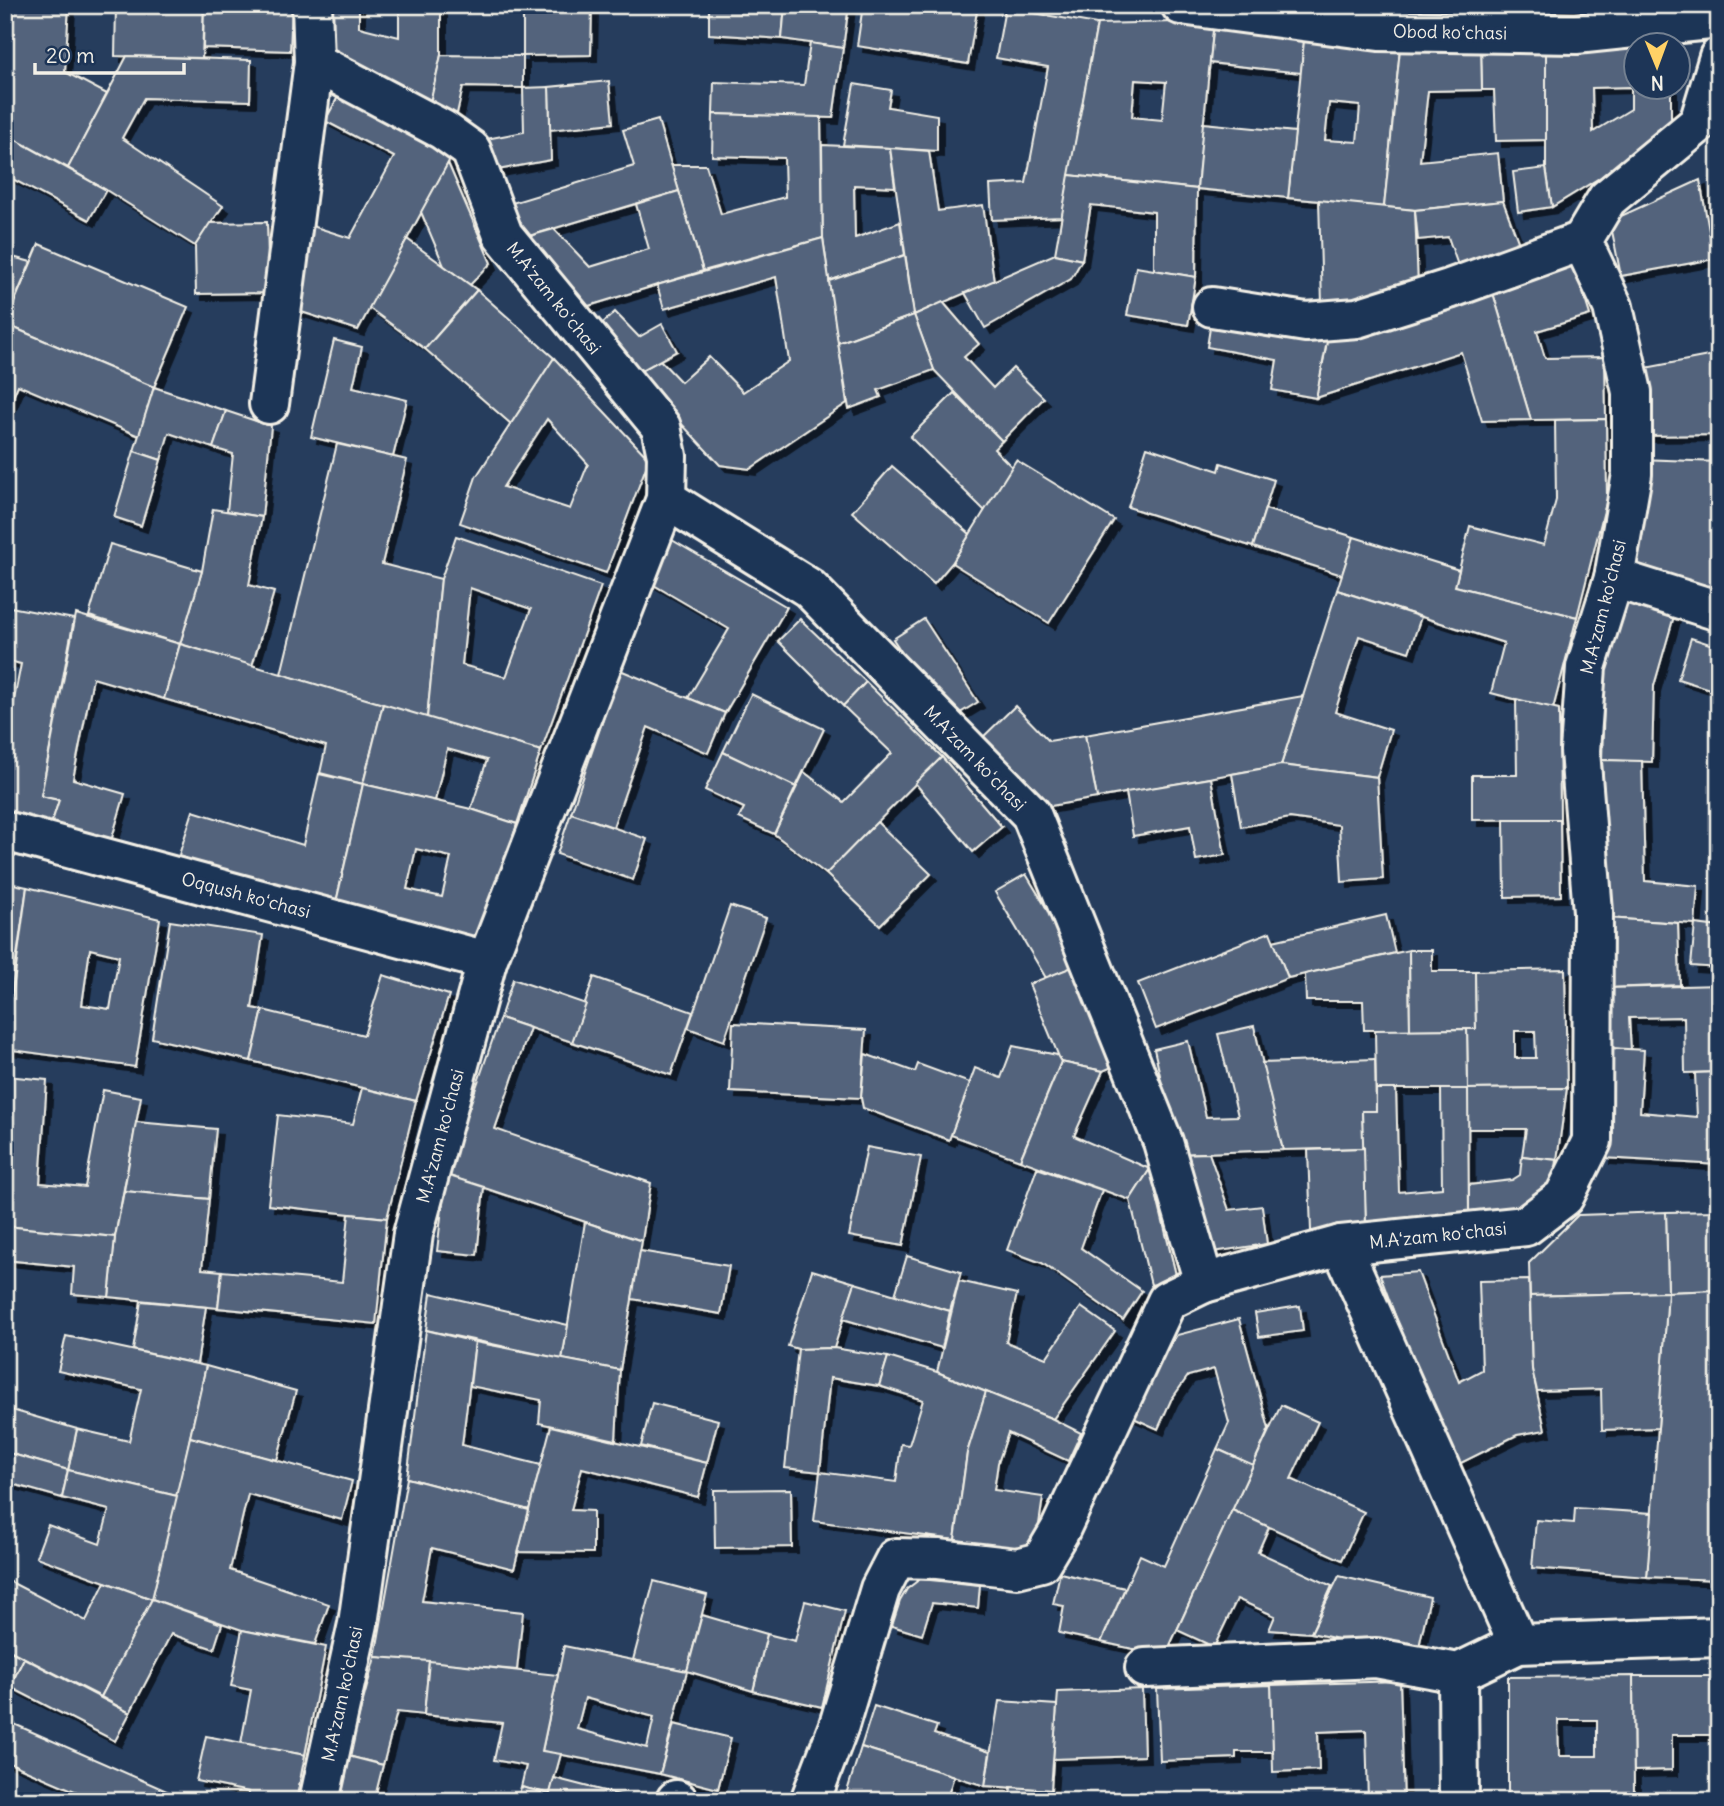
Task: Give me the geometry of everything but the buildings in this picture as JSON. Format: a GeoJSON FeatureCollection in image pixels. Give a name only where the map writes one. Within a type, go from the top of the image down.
{"type":"FeatureCollection","features":[{"type":"Feature","properties":{"kind":"street"},"geometry":{"type":"LineString","coordinates":[[269,404],[314,62],[312,5]]}},
{"type":"Feature","properties":{"kind":"street","name":"Obod koʻchasi"},"geometry":{"type":"LineString","coordinates":[[1181,5],[1378,31],[1576,34],[1719,19]]}},
{"type":"Feature","properties":{"kind":"street"},"geometry":{"type":"LineString","coordinates":[[1212,307],[1306,322],[1357,318],[1449,289],[1582,241],[1607,199],[1699,123],[1719,57]]}},
{"type":"Feature","properties":{"kind":"street","name":"M.Aʻzam koʻchasi"},"geometry":{"type":"LineString","coordinates":[[314,62],[443,130],[471,150],[503,235],[661,427],[667,456],[666,499],[487,961],[414,1234],[358,1624],[319,1801]]}},
{"type":"Feature","properties":{"kind":"street","name":"M.Aʻzam koʻchasi"},"geometry":{"type":"LineString","coordinates":[[666,499],[809,588],[1031,814],[1163,1142],[1204,1283],[1341,1245],[1526,1226],[1564,1197],[1591,1142],[1592,912],[1580,751],[1586,667],[1614,578],[1632,474],[1632,392],[1613,307],[1582,241]]}},
{"type":"Feature","properties":{"kind":"street"},"geometry":{"type":"LineString","coordinates":[[1614,578],[1719,611]]}},
{"type":"Feature","properties":{"kind":"street","name":"Oqqush koʻchasi"},"geometry":{"type":"LineString","coordinates":[[5,831],[487,961]]}},
{"type":"Feature","properties":{"kind":"street"},"geometry":{"type":"LineString","coordinates":[[1341,1245],[1518,1644]]}},
{"type":"Feature","properties":{"kind":"street"},"geometry":{"type":"LineString","coordinates":[[810,1801],[839,1725],[880,1589],[896,1558],[938,1559],[1017,1568],[1041,1562],[1060,1530],[1167,1301],[1204,1283]]}},
{"type":"Feature","properties":{"kind":"street"},"geometry":{"type":"LineString","coordinates":[[1145,1668],[1376,1658],[1458,1673],[1518,1644],[1719,1637]]}},
{"type":"Feature","properties":{"kind":"street"},"geometry":{"type":"LineString","coordinates":[[1458,1673],[1459,1801]]}}]}
